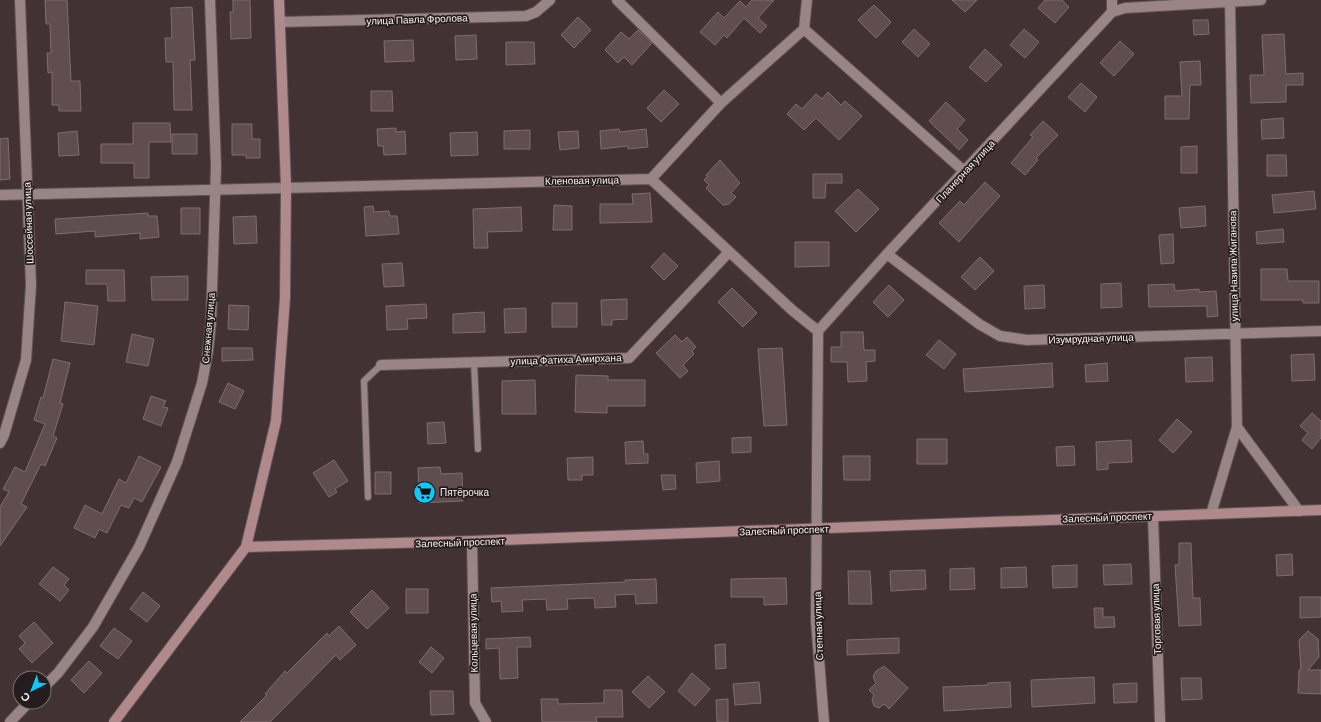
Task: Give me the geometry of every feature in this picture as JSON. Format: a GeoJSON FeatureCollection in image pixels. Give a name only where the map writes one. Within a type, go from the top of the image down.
{"type":"FeatureCollection","features":[{"type":"Feature","properties":{"kind":"main road"},"geometry":{"type":"LineString","coordinates":[[114,722],[246,547],[276,421],[285,298],[286,187],[279,0]]}},
{"type":"Feature","properties":{"kind":"main road","name":"Залесный проспект"},"geometry":{"type":"LineString","coordinates":[[246,547],[472,541],[1321,510]]}},
{"type":"Feature","properties":{"kind":"street","name":"Шоссейная улица"},"geometry":{"type":"LineString","coordinates":[[0,443],[4,435],[26,360],[31,285],[20,0]]}},
{"type":"Feature","properties":{"kind":"street","name":"Снежная улица"},"geometry":{"type":"LineString","coordinates":[[52,679],[93,627],[140,547],[178,462],[202,383],[208,351],[216,189],[210,0]]}},
{"type":"Feature","properties":{"kind":"street","name":"улица Павла Фролова"},"geometry":{"type":"LineString","coordinates":[[280,22],[526,16],[536,12],[550,0]]}},
{"type":"Feature","properties":{"kind":"street"},"geometry":{"type":"LineString","coordinates":[[617,0],[721,103]]}},
{"type":"Feature","properties":{"kind":"street"},"geometry":{"type":"LineString","coordinates":[[807,0],[804,29],[721,103],[651,179],[792,310],[818,332]]}},
{"type":"Feature","properties":{"kind":"street"},"geometry":{"type":"LineString","coordinates":[[1112,0],[1112,12],[1125,8],[1261,0]]}},
{"type":"Feature","properties":{"kind":"street","name":"улица Назипа Жиганова"},"geometry":{"type":"LineString","coordinates":[[1211,514],[1237,427],[1234,334],[1230,1]]}},
{"type":"Feature","properties":{"kind":"street","name":"Планерная улица"},"geometry":{"type":"LineString","coordinates":[[818,332],[887,254],[965,172],[1112,12]]}},
{"type":"Feature","properties":{"kind":"street"},"geometry":{"type":"LineString","coordinates":[[804,29],[965,172]]}},
{"type":"Feature","properties":{"kind":"street","name":"Кленовая улица"},"geometry":{"type":"LineString","coordinates":[[0,195],[651,179]]}},
{"type":"Feature","properties":{"kind":"street","name":"улица Фатиха Амирхана"},"geometry":{"type":"LineString","coordinates":[[381,365],[629,358],[729,252]]}},
{"type":"Feature","properties":{"kind":"street","name":"Изумрудная улица"},"geometry":{"type":"LineString","coordinates":[[887,254],[979,324],[1000,336],[1027,340],[1321,331]]}},
{"type":"Feature","properties":{"kind":"street","name":"Степная улица"},"geometry":{"type":"LineString","coordinates":[[818,332],[818,529],[816,621],[824,722]]}},
{"type":"Feature","properties":{"kind":"street"},"geometry":{"type":"LineString","coordinates":[[1237,427],[1299,511]]}},
{"type":"Feature","properties":{"kind":"street","name":"Торговая улица"},"geometry":{"type":"LineString","coordinates":[[1153,516],[1160,722]]}},
{"type":"Feature","properties":{"kind":"street","name":"Кольцевая улица"},"geometry":{"type":"LineString","coordinates":[[472,541],[475,704],[486,722]]}},
{"type":"Feature","properties":{"kind":"street"},"geometry":{"type":"LineString","coordinates":[[10,722],[21,710]]}},
{"type":"Feature","properties":{"kind":"lane"},"geometry":{"type":"LineString","coordinates":[[474,362],[478,449]]}},
{"type":"Feature","properties":{"kind":"lane"},"geometry":{"type":"LineString","coordinates":[[368,496],[364,381],[381,365]]}},
{"type":"Feature","properties":{"kind":"building"},"geometry":{"type":"Polygon","coordinates":[[[45,0],[67,0],[71,81],[80,81],[81,111],[59,111],[59,105],[52,105],[52,72],[48,73],[47,53],[51,53],[50,24],[46,24],[45,0]]]}},
{"type":"Feature","properties":{"kind":"building"},"geometry":{"type":"Polygon","coordinates":[[[233,0],[250,0],[251,38],[231,39],[230,12],[233,12],[233,0]]]}},
{"type":"Feature","properties":{"kind":"building"},"geometry":{"type":"Polygon","coordinates":[[[752,0],[774,0],[758,18],[767,26],[760,33],[744,18],[727,38],[724,35],[715,45],[700,32],[718,12],[724,18],[740,1],[746,7],[752,0]]]}},
{"type":"Feature","properties":{"kind":"building"},"geometry":{"type":"Polygon","coordinates":[[[952,0],[977,0],[965,12],[952,0]]]}},
{"type":"Feature","properties":{"kind":"building"},"geometry":{"type":"Polygon","coordinates":[[[1045,0],[1062,0],[1069,7],[1055,23],[1038,8],[1045,0]]]}},
{"type":"Feature","properties":{"kind":"building"},"geometry":{"type":"Polygon","coordinates":[[[874,5],[891,22],[876,38],[858,20],[874,5]]]}},
{"type":"Feature","properties":{"kind":"building"},"geometry":{"type":"Polygon","coordinates":[[[192,7],[195,60],[190,60],[192,110],[174,110],[173,62],[166,62],[165,38],[172,38],[171,8],[192,7]]]}},
{"type":"Feature","properties":{"kind":"building"},"geometry":{"type":"Polygon","coordinates":[[[578,17],[591,30],[574,48],[561,35],[578,17]]]}},
{"type":"Feature","properties":{"kind":"building"},"geometry":{"type":"Polygon","coordinates":[[[1193,20],[1208,20],[1209,34],[1194,35],[1193,20]]]}},
{"type":"Feature","properties":{"kind":"building"},"geometry":{"type":"Polygon","coordinates":[[[914,29],[930,44],[918,57],[902,42],[914,29]]]}},
{"type":"Feature","properties":{"kind":"building"},"geometry":{"type":"Polygon","coordinates":[[[1024,29],[1039,42],[1025,58],[1010,45],[1024,29]]]}},
{"type":"Feature","properties":{"kind":"building"},"geometry":{"type":"Polygon","coordinates":[[[638,30],[652,43],[632,65],[624,57],[618,63],[605,50],[621,32],[629,39],[638,30]]]}},
{"type":"Feature","properties":{"kind":"building"},"geometry":{"type":"Polygon","coordinates":[[[1284,34],[1286,74],[1303,73],[1303,85],[1286,85],[1286,102],[1251,103],[1250,75],[1264,75],[1262,35],[1284,34]]]}},
{"type":"Feature","properties":{"kind":"building"},"geometry":{"type":"Polygon","coordinates":[[[476,35],[477,59],[456,60],[455,36],[476,35]]]}},
{"type":"Feature","properties":{"kind":"building"},"geometry":{"type":"Polygon","coordinates":[[[413,40],[414,61],[385,62],[384,41],[413,40]]]}},
{"type":"Feature","properties":{"kind":"building"},"geometry":{"type":"Polygon","coordinates":[[[1120,41],[1134,54],[1114,76],[1100,63],[1120,41]]]}},
{"type":"Feature","properties":{"kind":"building"},"geometry":{"type":"Polygon","coordinates":[[[506,42],[534,42],[535,64],[506,65],[506,42]]]}},
{"type":"Feature","properties":{"kind":"building"},"geometry":{"type":"Polygon","coordinates":[[[985,49],[1002,65],[986,82],[969,67],[985,49]]]}},
{"type":"Feature","properties":{"kind":"building"},"geometry":{"type":"Polygon","coordinates":[[[1200,61],[1201,85],[1190,85],[1189,119],[1165,119],[1165,96],[1182,96],[1180,62],[1200,61]]]}},
{"type":"Feature","properties":{"kind":"building"},"geometry":{"type":"Polygon","coordinates":[[[1081,83],[1097,97],[1085,112],[1068,97],[1081,83]]]}},
{"type":"Feature","properties":{"kind":"building"},"geometry":{"type":"Polygon","coordinates":[[[664,90],[679,104],[661,122],[647,108],[664,90]]]}},
{"type":"Feature","properties":{"kind":"building"},"geometry":{"type":"Polygon","coordinates":[[[371,91],[392,91],[393,111],[371,111],[371,91]]]}},
{"type":"Feature","properties":{"kind":"building"},"geometry":{"type":"Polygon","coordinates":[[[828,92],[841,105],[845,101],[862,116],[839,140],[816,118],[804,130],[787,114],[796,104],[802,109],[816,94],[822,99],[828,92]]]}},
{"type":"Feature","properties":{"kind":"building"},"geometry":{"type":"Polygon","coordinates":[[[946,102],[965,120],[957,129],[968,140],[959,150],[929,121],[946,102]]]}},
{"type":"Feature","properties":{"kind":"building"},"geometry":{"type":"Polygon","coordinates":[[[1283,118],[1284,138],[1262,139],[1261,120],[1283,118]]]}},
{"type":"Feature","properties":{"kind":"building"},"geometry":{"type":"Polygon","coordinates":[[[1043,121],[1058,135],[1036,158],[1038,160],[1025,175],[1011,163],[1033,137],[1030,135],[1043,121]]]}},
{"type":"Feature","properties":{"kind":"building"},"geometry":{"type":"Polygon","coordinates":[[[133,123],[170,123],[171,142],[149,142],[149,178],[134,178],[134,163],[101,163],[101,144],[133,144],[133,123]]]}},
{"type":"Feature","properties":{"kind":"building"},"geometry":{"type":"Polygon","coordinates":[[[232,124],[252,124],[252,139],[260,139],[260,158],[246,158],[246,155],[232,155],[232,124]]]}},
{"type":"Feature","properties":{"kind":"building"},"geometry":{"type":"Polygon","coordinates":[[[396,128],[396,132],[405,131],[406,154],[384,155],[383,146],[378,146],[377,129],[396,128]]]}},
{"type":"Feature","properties":{"kind":"building"},"geometry":{"type":"Polygon","coordinates":[[[619,129],[620,132],[646,129],[648,147],[628,149],[628,146],[601,149],[600,131],[619,129]]]}},
{"type":"Feature","properties":{"kind":"building"},"geometry":{"type":"Polygon","coordinates":[[[530,130],[530,149],[504,149],[504,131],[530,130]]]}},
{"type":"Feature","properties":{"kind":"building"},"geometry":{"type":"Polygon","coordinates":[[[77,131],[79,155],[59,156],[58,133],[77,131]]]}},
{"type":"Feature","properties":{"kind":"building"},"geometry":{"type":"Polygon","coordinates":[[[578,131],[579,148],[560,150],[558,132],[578,131]]]}},
{"type":"Feature","properties":{"kind":"building"},"geometry":{"type":"Polygon","coordinates":[[[477,132],[478,155],[451,156],[450,133],[477,132]]]}},
{"type":"Feature","properties":{"kind":"building"},"geometry":{"type":"Polygon","coordinates":[[[172,134],[197,134],[197,154],[172,154],[172,134]]]}},
{"type":"Feature","properties":{"kind":"building"},"geometry":{"type":"Polygon","coordinates":[[[8,138],[10,179],[0,180],[0,139],[8,138]]]}},
{"type":"Feature","properties":{"kind":"building"},"geometry":{"type":"Polygon","coordinates":[[[1197,146],[1197,173],[1181,173],[1181,147],[1197,146]]]}},
{"type":"Feature","properties":{"kind":"building"},"geometry":{"type":"Polygon","coordinates":[[[1267,155],[1286,155],[1287,176],[1267,176],[1267,155]]]}},
{"type":"Feature","properties":{"kind":"building"},"geometry":{"type":"Polygon","coordinates":[[[720,160],[740,183],[731,193],[736,197],[729,204],[723,205],[706,188],[709,185],[704,180],[707,177],[706,175],[720,160]]]}},
{"type":"Feature","properties":{"kind":"building"},"geometry":{"type":"Polygon","coordinates":[[[813,174],[842,174],[842,183],[826,183],[825,198],[813,198],[813,174]]]}},
{"type":"Feature","properties":{"kind":"building"},"geometry":{"type":"Polygon","coordinates":[[[985,182],[1000,196],[959,242],[939,223],[960,201],[964,205],[985,182]]]}},
{"type":"Feature","properties":{"kind":"building"},"geometry":{"type":"Polygon","coordinates":[[[858,189],[879,209],[856,232],[835,211],[858,189]]]}},
{"type":"Feature","properties":{"kind":"building"},"geometry":{"type":"Polygon","coordinates":[[[1314,191],[1316,209],[1274,213],[1272,195],[1314,191]]]}},
{"type":"Feature","properties":{"kind":"building"},"geometry":{"type":"Polygon","coordinates":[[[650,193],[652,222],[600,223],[600,204],[633,204],[632,194],[650,193]]]}},
{"type":"Feature","properties":{"kind":"building"},"geometry":{"type":"Polygon","coordinates":[[[554,205],[572,206],[572,230],[553,230],[554,205]]]}},
{"type":"Feature","properties":{"kind":"building"},"geometry":{"type":"Polygon","coordinates":[[[373,206],[374,212],[389,211],[390,216],[397,216],[399,234],[366,236],[364,207],[373,206]]]}},
{"type":"Feature","properties":{"kind":"building"},"geometry":{"type":"Polygon","coordinates":[[[1205,206],[1206,226],[1181,228],[1179,208],[1205,206]]]}},
{"type":"Feature","properties":{"kind":"building"},"geometry":{"type":"Polygon","coordinates":[[[521,207],[522,231],[487,232],[488,248],[474,248],[473,209],[521,207]]]}},
{"type":"Feature","properties":{"kind":"building"},"geometry":{"type":"Polygon","coordinates":[[[181,208],[200,208],[200,234],[181,234],[181,208]]]}},
{"type":"Feature","properties":{"kind":"building"},"geometry":{"type":"Polygon","coordinates":[[[148,213],[148,216],[157,216],[159,237],[140,239],[140,233],[95,237],[95,231],[56,234],[55,219],[148,213]]]}},
{"type":"Feature","properties":{"kind":"building"},"geometry":{"type":"Polygon","coordinates":[[[256,216],[257,243],[234,244],[233,217],[256,216]]]}},
{"type":"Feature","properties":{"kind":"building"},"geometry":{"type":"Polygon","coordinates":[[[1283,229],[1284,242],[1257,244],[1256,232],[1283,229]]]}},
{"type":"Feature","properties":{"kind":"building"},"geometry":{"type":"Polygon","coordinates":[[[1173,234],[1174,263],[1161,264],[1159,235],[1173,234]]]}},
{"type":"Feature","properties":{"kind":"building"},"geometry":{"type":"Polygon","coordinates":[[[795,242],[829,242],[829,266],[795,267],[795,242]]]}},
{"type":"Feature","properties":{"kind":"building"},"geometry":{"type":"Polygon","coordinates":[[[664,253],[678,266],[664,280],[651,267],[664,253]]]}},
{"type":"Feature","properties":{"kind":"building"},"geometry":{"type":"Polygon","coordinates":[[[980,257],[994,271],[975,290],[961,277],[980,257]]]}},
{"type":"Feature","properties":{"kind":"building"},"geometry":{"type":"Polygon","coordinates":[[[402,263],[404,286],[384,287],[382,264],[402,263]]]}},
{"type":"Feature","properties":{"kind":"building"},"geometry":{"type":"Polygon","coordinates":[[[1261,269],[1287,269],[1288,281],[1319,281],[1319,303],[1303,303],[1303,300],[1261,300],[1261,269]]]}},
{"type":"Feature","properties":{"kind":"building"},"geometry":{"type":"Polygon","coordinates":[[[86,270],[124,270],[125,301],[108,301],[107,284],[86,284],[86,270]]]}},
{"type":"Feature","properties":{"kind":"building"},"geometry":{"type":"Polygon","coordinates":[[[188,276],[188,300],[152,300],[151,277],[188,276]]]}},
{"type":"Feature","properties":{"kind":"building"},"geometry":{"type":"Polygon","coordinates":[[[1121,283],[1122,307],[1101,308],[1101,284],[1121,283]]]}},
{"type":"Feature","properties":{"kind":"building"},"geometry":{"type":"Polygon","coordinates":[[[1174,284],[1175,291],[1199,289],[1199,292],[1216,291],[1218,316],[1207,317],[1207,306],[1149,307],[1148,285],[1174,284]]]}},
{"type":"Feature","properties":{"kind":"building"},"geometry":{"type":"Polygon","coordinates":[[[889,285],[904,300],[888,317],[873,302],[889,285]]]}},
{"type":"Feature","properties":{"kind":"building"},"geometry":{"type":"Polygon","coordinates":[[[1044,285],[1045,308],[1025,309],[1024,286],[1044,285]]]}},
{"type":"Feature","properties":{"kind":"building"},"geometry":{"type":"Polygon","coordinates":[[[732,288],[757,313],[743,327],[718,302],[732,288]]]}},
{"type":"Feature","properties":{"kind":"building"},"geometry":{"type":"Polygon","coordinates":[[[627,299],[627,319],[612,320],[612,325],[602,325],[601,300],[627,299]]]}},
{"type":"Feature","properties":{"kind":"building"},"geometry":{"type":"Polygon","coordinates":[[[65,302],[98,306],[94,345],[61,341],[65,302]]]}},
{"type":"Feature","properties":{"kind":"building"},"geometry":{"type":"Polygon","coordinates":[[[552,303],[577,303],[577,327],[552,327],[552,303]]]}},
{"type":"Feature","properties":{"kind":"building"},"geometry":{"type":"Polygon","coordinates":[[[426,304],[427,318],[407,319],[408,329],[387,330],[386,306],[426,304]]]}},
{"type":"Feature","properties":{"kind":"building"},"geometry":{"type":"Polygon","coordinates":[[[229,305],[249,306],[248,330],[228,329],[229,305]]]}},
{"type":"Feature","properties":{"kind":"building"},"geometry":{"type":"Polygon","coordinates":[[[526,308],[526,332],[505,333],[504,309],[526,308]]]}},
{"type":"Feature","properties":{"kind":"building"},"geometry":{"type":"Polygon","coordinates":[[[484,312],[485,332],[453,333],[453,314],[484,312]]]}},
{"type":"Feature","properties":{"kind":"building"},"geometry":{"type":"Polygon","coordinates":[[[841,332],[863,332],[864,350],[875,350],[875,361],[866,362],[867,381],[848,382],[847,362],[831,362],[831,347],[841,347],[841,332]]]}},
{"type":"Feature","properties":{"kind":"building"},"geometry":{"type":"Polygon","coordinates":[[[132,334],[154,339],[148,366],[126,362],[132,334]]]}},
{"type":"Feature","properties":{"kind":"building"},"geometry":{"type":"Polygon","coordinates":[[[675,335],[682,342],[687,337],[696,347],[692,351],[694,354],[683,365],[688,371],[680,378],[656,353],[675,335]]]}},
{"type":"Feature","properties":{"kind":"building"},"geometry":{"type":"Polygon","coordinates":[[[939,340],[956,354],[944,369],[926,355],[939,340]]]}},
{"type":"Feature","properties":{"kind":"building"},"geometry":{"type":"Polygon","coordinates":[[[222,348],[252,348],[253,360],[222,361],[222,348]]]}},
{"type":"Feature","properties":{"kind":"building"},"geometry":{"type":"Polygon","coordinates":[[[782,348],[787,425],[764,426],[758,349],[782,348]]]}},
{"type":"Feature","properties":{"kind":"building"},"geometry":{"type":"Polygon","coordinates":[[[1314,354],[1315,380],[1292,381],[1291,355],[1314,354]]]}},
{"type":"Feature","properties":{"kind":"building"},"geometry":{"type":"Polygon","coordinates":[[[1212,357],[1213,381],[1186,382],[1185,358],[1212,357]]]}},
{"type":"Feature","properties":{"kind":"building"},"geometry":{"type":"Polygon","coordinates":[[[53,359],[70,363],[60,403],[63,404],[53,436],[57,438],[45,466],[41,464],[21,504],[27,507],[0,546],[0,507],[9,492],[3,489],[15,467],[25,472],[45,424],[34,420],[41,397],[43,398],[53,359]]]}},
{"type":"Feature","properties":{"kind":"building"},"geometry":{"type":"Polygon","coordinates":[[[1052,363],[1053,387],[965,392],[963,369],[1052,363]]]}},
{"type":"Feature","properties":{"kind":"building"},"geometry":{"type":"Polygon","coordinates":[[[1107,363],[1108,381],[1086,382],[1085,365],[1107,363]]]}},
{"type":"Feature","properties":{"kind":"building"},"geometry":{"type":"Polygon","coordinates":[[[576,375],[608,376],[608,380],[645,380],[645,406],[607,406],[607,413],[575,412],[576,375]]]}},
{"type":"Feature","properties":{"kind":"building"},"geometry":{"type":"Polygon","coordinates":[[[535,380],[536,414],[502,414],[502,381],[535,380]]]}},
{"type":"Feature","properties":{"kind":"building"},"geometry":{"type":"Polygon","coordinates":[[[228,383],[244,391],[235,409],[219,402],[228,383]]]}},
{"type":"Feature","properties":{"kind":"building"},"geometry":{"type":"Polygon","coordinates":[[[151,396],[166,401],[163,407],[168,408],[161,426],[143,419],[151,396]]]}},
{"type":"Feature","properties":{"kind":"building"},"geometry":{"type":"Polygon","coordinates":[[[1312,413],[1321,421],[1321,438],[1312,449],[1302,440],[1308,433],[1300,426],[1312,413]]]}},
{"type":"Feature","properties":{"kind":"building"},"geometry":{"type":"Polygon","coordinates":[[[1177,419],[1192,432],[1173,453],[1159,440],[1177,419]]]}},
{"type":"Feature","properties":{"kind":"building"},"geometry":{"type":"Polygon","coordinates":[[[444,422],[446,443],[428,444],[427,423],[444,422]]]}},
{"type":"Feature","properties":{"kind":"building"},"geometry":{"type":"Polygon","coordinates":[[[751,437],[751,452],[732,453],[732,438],[751,437]]]}},
{"type":"Feature","properties":{"kind":"building"},"geometry":{"type":"Polygon","coordinates":[[[917,439],[947,439],[947,464],[917,464],[917,439]]]}},
{"type":"Feature","properties":{"kind":"building"},"geometry":{"type":"Polygon","coordinates":[[[1131,440],[1132,462],[1108,463],[1108,469],[1097,470],[1096,442],[1131,440]]]}},
{"type":"Feature","properties":{"kind":"building"},"geometry":{"type":"Polygon","coordinates":[[[643,441],[644,454],[648,454],[648,463],[626,464],[625,442],[643,441]]]}},
{"type":"Feature","properties":{"kind":"building"},"geometry":{"type":"Polygon","coordinates":[[[1074,446],[1075,465],[1057,466],[1056,447],[1074,446]]]}},
{"type":"Feature","properties":{"kind":"building"},"geometry":{"type":"Polygon","coordinates":[[[139,456],[161,467],[142,502],[134,498],[129,508],[121,505],[107,533],[99,529],[95,538],[74,528],[85,505],[102,514],[119,479],[126,483],[139,456]]]}},
{"type":"Feature","properties":{"kind":"building"},"geometry":{"type":"Polygon","coordinates":[[[843,456],[870,456],[870,480],[844,480],[843,456]]]}},
{"type":"Feature","properties":{"kind":"building"},"geometry":{"type":"Polygon","coordinates":[[[593,457],[593,475],[582,475],[582,480],[568,480],[567,458],[593,457]]]}},
{"type":"Feature","properties":{"kind":"building"},"geometry":{"type":"Polygon","coordinates":[[[334,460],[348,481],[335,489],[337,492],[329,497],[313,473],[334,460]]]}},
{"type":"Feature","properties":{"kind":"building"},"geometry":{"type":"Polygon","coordinates":[[[719,461],[720,481],[697,483],[696,463],[719,461]]]}},
{"type":"Feature","properties":{"kind":"building"},"geometry":{"type":"Polygon","coordinates":[[[440,467],[441,474],[462,473],[463,501],[419,503],[418,468],[440,467]]]}},
{"type":"Feature","properties":{"kind":"building"},"geometry":{"type":"Polygon","coordinates":[[[375,472],[391,472],[391,494],[375,494],[375,472]]]}},
{"type":"Feature","properties":{"kind":"building"},"geometry":{"type":"Polygon","coordinates":[[[661,475],[675,475],[676,489],[663,490],[661,475]]]}},
{"type":"Feature","properties":{"kind":"building"},"geometry":{"type":"Polygon","coordinates":[[[1179,543],[1191,543],[1193,598],[1200,598],[1201,625],[1179,626],[1175,565],[1179,565],[1179,543]]]}},
{"type":"Feature","properties":{"kind":"building"},"geometry":{"type":"Polygon","coordinates":[[[1292,554],[1293,575],[1277,576],[1276,555],[1292,554]]]}},
{"type":"Feature","properties":{"kind":"building"},"geometry":{"type":"Polygon","coordinates":[[[1131,564],[1132,584],[1104,585],[1103,565],[1131,564]]]}},
{"type":"Feature","properties":{"kind":"building"},"geometry":{"type":"Polygon","coordinates":[[[1077,565],[1077,587],[1053,588],[1052,566],[1077,565]]]}},
{"type":"Feature","properties":{"kind":"building"},"geometry":{"type":"Polygon","coordinates":[[[53,567],[69,579],[64,585],[69,590],[60,601],[39,584],[53,567]]]}},
{"type":"Feature","properties":{"kind":"building"},"geometry":{"type":"Polygon","coordinates":[[[1026,567],[1027,587],[1001,588],[1001,568],[1026,567]]]}},
{"type":"Feature","properties":{"kind":"building"},"geometry":{"type":"Polygon","coordinates":[[[974,568],[975,589],[950,590],[950,569],[974,568]]]}},
{"type":"Feature","properties":{"kind":"building"},"geometry":{"type":"Polygon","coordinates":[[[925,570],[926,589],[891,591],[890,571],[925,570]]]}},
{"type":"Feature","properties":{"kind":"building"},"geometry":{"type":"Polygon","coordinates":[[[848,571],[870,571],[872,604],[849,604],[848,571]]]}},
{"type":"Feature","properties":{"kind":"building"},"geometry":{"type":"Polygon","coordinates":[[[786,578],[787,604],[764,605],[764,597],[731,597],[731,579],[786,578]]]}},
{"type":"Feature","properties":{"kind":"building"},"geometry":{"type":"Polygon","coordinates":[[[656,579],[657,603],[636,604],[635,594],[615,595],[616,607],[595,608],[594,598],[567,599],[568,609],[547,610],[546,599],[522,600],[523,611],[502,612],[501,601],[492,602],[491,588],[625,582],[625,580],[656,579]]]}},
{"type":"Feature","properties":{"kind":"building"},"geometry":{"type":"Polygon","coordinates":[[[406,589],[428,589],[428,613],[406,613],[406,589]]]}},
{"type":"Feature","properties":{"kind":"building"},"geometry":{"type":"Polygon","coordinates":[[[372,590],[389,608],[367,629],[350,612],[372,590]]]}},
{"type":"Feature","properties":{"kind":"building"},"geometry":{"type":"Polygon","coordinates":[[[143,592],[160,606],[147,622],[130,609],[143,592]]]}},
{"type":"Feature","properties":{"kind":"building"},"geometry":{"type":"Polygon","coordinates":[[[1300,597],[1321,597],[1321,617],[1300,618],[1300,597]]]}},
{"type":"Feature","properties":{"kind":"building"},"geometry":{"type":"Polygon","coordinates":[[[1094,608],[1103,608],[1103,617],[1114,617],[1115,627],[1095,628],[1094,608]]]}},
{"type":"Feature","properties":{"kind":"building"},"geometry":{"type":"Polygon","coordinates":[[[34,622],[53,643],[32,663],[19,649],[25,643],[19,636],[34,622]]]}},
{"type":"Feature","properties":{"kind":"building"},"geometry":{"type":"Polygon","coordinates":[[[339,626],[356,645],[340,660],[336,655],[270,722],[240,722],[267,695],[265,694],[285,671],[287,673],[327,633],[329,636],[339,626]]]}},
{"type":"Feature","properties":{"kind":"building"},"geometry":{"type":"Polygon","coordinates":[[[114,628],[132,641],[118,659],[100,646],[114,628]]]}},
{"type":"Feature","properties":{"kind":"building"},"geometry":{"type":"Polygon","coordinates":[[[1308,631],[1318,639],[1319,657],[1308,670],[1321,670],[1321,694],[1298,693],[1299,670],[1301,670],[1299,640],[1308,631]]]}},
{"type":"Feature","properties":{"kind":"building"},"geometry":{"type":"Polygon","coordinates":[[[530,637],[531,647],[517,647],[518,678],[500,679],[499,648],[486,649],[486,639],[530,637]]]}},
{"type":"Feature","properties":{"kind":"building"},"geometry":{"type":"Polygon","coordinates":[[[899,638],[899,653],[847,655],[847,640],[899,638]]]}},
{"type":"Feature","properties":{"kind":"building"},"geometry":{"type":"Polygon","coordinates":[[[725,644],[726,668],[716,669],[715,645],[725,644]]]}},
{"type":"Feature","properties":{"kind":"building"},"geometry":{"type":"Polygon","coordinates":[[[431,647],[444,658],[432,673],[419,662],[431,647]]]}},
{"type":"Feature","properties":{"kind":"building"},"geometry":{"type":"Polygon","coordinates":[[[89,661],[102,673],[84,693],[71,680],[89,661]]]}},
{"type":"Feature","properties":{"kind":"building"},"geometry":{"type":"Polygon","coordinates":[[[884,666],[908,688],[889,709],[884,704],[879,708],[874,706],[872,700],[874,695],[869,690],[876,683],[873,677],[876,671],[884,666]]]}},
{"type":"Feature","properties":{"kind":"building"},"geometry":{"type":"Polygon","coordinates":[[[692,673],[710,689],[695,706],[678,691],[692,673]]]}},
{"type":"Feature","properties":{"kind":"building"},"geometry":{"type":"Polygon","coordinates":[[[648,676],[665,692],[649,708],[632,692],[648,676]]]}},
{"type":"Feature","properties":{"kind":"building"},"geometry":{"type":"Polygon","coordinates":[[[1094,677],[1095,703],[1032,707],[1031,680],[1094,677]]]}},
{"type":"Feature","properties":{"kind":"building"},"geometry":{"type":"Polygon","coordinates":[[[1181,678],[1201,678],[1202,699],[1182,700],[1181,678]]]}},
{"type":"Feature","properties":{"kind":"building"},"geometry":{"type":"Polygon","coordinates":[[[759,682],[761,703],[735,705],[733,684],[759,682]]]}},
{"type":"Feature","properties":{"kind":"building"},"geometry":{"type":"Polygon","coordinates":[[[1010,682],[1011,707],[944,711],[943,687],[988,685],[988,683],[1010,682]]]}},
{"type":"Feature","properties":{"kind":"building"},"geometry":{"type":"Polygon","coordinates":[[[1137,683],[1137,702],[1114,703],[1113,684],[1137,683]]]}},
{"type":"Feature","properties":{"kind":"building"},"geometry":{"type":"Polygon","coordinates":[[[604,690],[622,690],[623,717],[596,717],[597,722],[542,722],[541,699],[558,699],[558,704],[604,703],[604,690]]]}},
{"type":"Feature","properties":{"kind":"building"},"geometry":{"type":"Polygon","coordinates":[[[430,691],[453,691],[454,714],[431,715],[430,691]]]}},
{"type":"Feature","properties":{"kind":"building"},"geometry":{"type":"Polygon","coordinates":[[[728,699],[728,722],[717,722],[716,700],[728,699]]]}},
{"type":"Feature","properties":{"kind":"place","name":"Пятёрочка"},"geometry":{"type":"Point","coordinates":[425,492]}}]}
